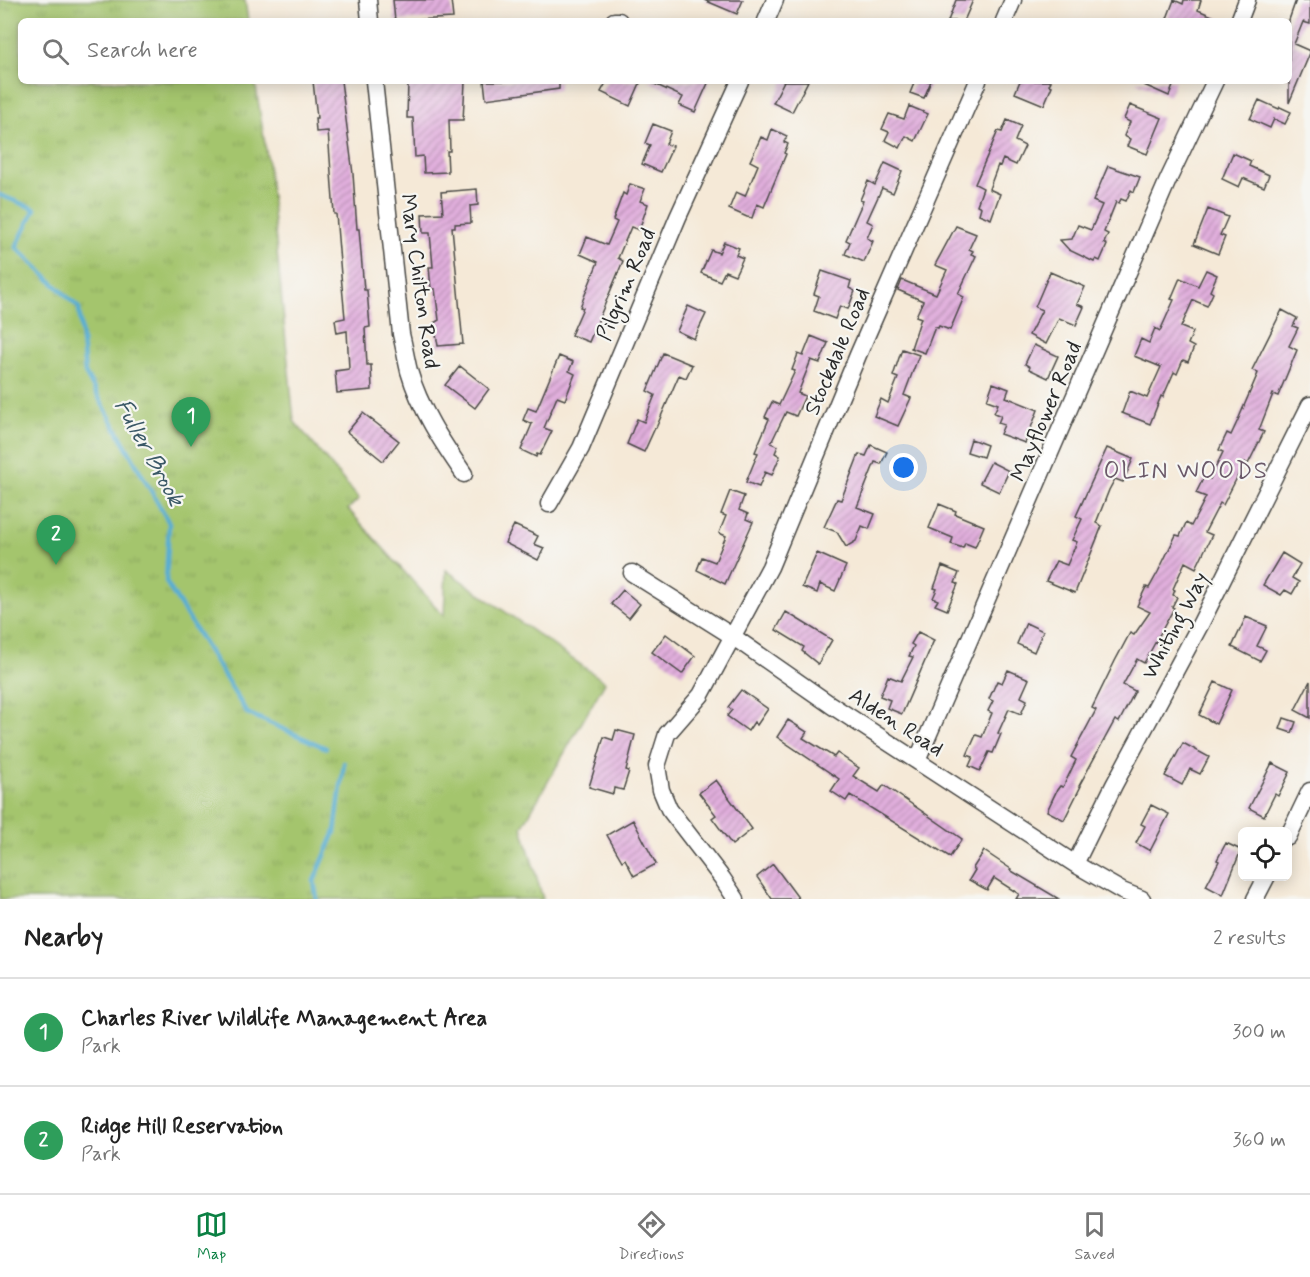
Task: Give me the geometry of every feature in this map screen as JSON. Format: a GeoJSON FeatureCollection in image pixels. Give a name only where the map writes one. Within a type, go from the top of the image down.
{"type":"FeatureCollection","features":[{"type":"Feature","properties":{"kind":"street"},"geometry":{"type":"LineString","coordinates":[[369,0],[370,18]]}},
{"type":"Feature","properties":{"kind":"street"},"geometry":{"type":"LineString","coordinates":[[767,18],[775,0]]}},
{"type":"Feature","properties":{"kind":"street"},"geometry":{"type":"LineString","coordinates":[[1005,18],[1013,0]]}},
{"type":"Feature","properties":{"kind":"street"},"geometry":{"type":"LineString","coordinates":[[1240,18],[1247,0]]}},
{"type":"Feature","properties":{"kind":"street","name":"Mary Chilton Road"},"geometry":{"type":"LineString","coordinates":[[374,84],[401,334],[409,371],[419,398],[441,440],[464,474]]}},
{"type":"Feature","properties":{"kind":"street","name":"Pilgrim Road"},"geometry":{"type":"LineString","coordinates":[[549,504],[580,448],[678,217],[739,84]]}},
{"type":"Feature","properties":{"kind":"street","name":"Stockdale Road"},"geometry":{"type":"LineString","coordinates":[[736,899],[669,809],[661,790],[657,766],[667,734],[701,695],[770,567],[858,355],[977,84]]}},
{"type":"Feature","properties":{"kind":"street","name":"Mayflower Road"},"geometry":{"type":"LineString","coordinates":[[917,761],[1168,180],[1214,84]]}},
{"type":"Feature","properties":{"kind":"street","name":"Whiting Way"},"geometry":{"type":"LineString","coordinates":[[1075,864],[1114,785],[1201,623],[1310,405]]}},
{"type":"Feature","properties":{"kind":"street","name":"Alden Road"},"geometry":{"type":"LineString","coordinates":[[632,573],[732,636],[831,705],[1075,864],[1122,891],[1142,899]]}},
{"type":"Feature","properties":{"kind":"street"},"geometry":{"type":"LineString","coordinates":[[1292,827],[1310,791]]}},
{"type":"Feature","properties":{"kind":"street"},"geometry":{"type":"LineString","coordinates":[[1255,899],[1264,881]]}},
{"type":"Feature","properties":{"kind":"green space"},"geometry":{"type":"Polygon","coordinates":[[[0,0],[245,0],[248,18],[18,18],[18,84],[255,84],[268,163],[294,421],[359,499],[348,509],[444,616],[446,570],[605,682],[522,827],[543,899],[0,899],[0,0]]]}},
{"type":"Feature","properties":{"kind":"building"},"geometry":{"type":"Polygon","coordinates":[[[393,0],[451,0],[453,18],[395,18],[393,0]]]}},
{"type":"Feature","properties":{"kind":"building"},"geometry":{"type":"Polygon","coordinates":[[[704,0],[743,0],[737,14],[704,0]]]}},
{"type":"Feature","properties":{"kind":"building"},"geometry":{"type":"Polygon","coordinates":[[[956,0],[973,0],[965,18],[949,18],[956,0]]]}},
{"type":"Feature","properties":{"kind":"building"},"geometry":{"type":"Polygon","coordinates":[[[1174,0],[1183,4],[1184,0],[1201,0],[1198,10],[1217,18],[1167,18],[1174,0]]]}},
{"type":"Feature","properties":{"kind":"building"},"geometry":{"type":"Polygon","coordinates":[[[1296,0],[1310,0],[1310,24],[1303,22],[1294,44],[1310,53],[1289,103],[1289,84],[1292,84],[1292,18],[1290,18],[1296,0]]]}},
{"type":"Feature","properties":{"kind":"building"},"geometry":{"type":"Polygon","coordinates":[[[313,84],[341,84],[364,290],[367,290],[370,327],[365,328],[367,365],[371,365],[372,390],[337,393],[335,371],[349,369],[347,331],[337,333],[335,320],[345,318],[336,214],[334,214],[328,131],[316,132],[315,118],[317,118],[313,84]]]}},
{"type":"Feature","properties":{"kind":"building"},"geometry":{"type":"Polygon","coordinates":[[[408,84],[465,84],[463,120],[449,120],[448,172],[424,173],[423,156],[415,157],[413,118],[407,118],[408,84]]]}},
{"type":"Feature","properties":{"kind":"building"},"geometry":{"type":"Polygon","coordinates":[[[484,84],[559,84],[559,89],[486,99],[484,84]]]}},
{"type":"Feature","properties":{"kind":"building"},"geometry":{"type":"Polygon","coordinates":[[[605,84],[640,84],[630,106],[601,92],[605,84]]]}},
{"type":"Feature","properties":{"kind":"building"},"geometry":{"type":"Polygon","coordinates":[[[655,84],[708,84],[695,112],[679,105],[683,97],[655,84]]]}},
{"type":"Feature","properties":{"kind":"building"},"geometry":{"type":"Polygon","coordinates":[[[782,84],[806,84],[792,112],[773,103],[782,84]]]}},
{"type":"Feature","properties":{"kind":"building"},"geometry":{"type":"Polygon","coordinates":[[[914,84],[930,84],[924,98],[910,93],[914,84]]]}},
{"type":"Feature","properties":{"kind":"building"},"geometry":{"type":"Polygon","coordinates":[[[1019,84],[1050,84],[1052,86],[1044,105],[1015,93],[1019,84]]]}},
{"type":"Feature","properties":{"kind":"building"},"geometry":{"type":"Polygon","coordinates":[[[1142,84],[1174,84],[1169,96],[1142,84]]]}},
{"type":"Feature","properties":{"kind":"building"},"geometry":{"type":"Polygon","coordinates":[[[1259,100],[1291,112],[1285,124],[1274,119],[1270,128],[1250,119],[1259,100]]]}},
{"type":"Feature","properties":{"kind":"building"},"geometry":{"type":"Polygon","coordinates":[[[1130,105],[1162,118],[1147,154],[1127,146],[1130,139],[1124,136],[1130,122],[1124,119],[1130,105]]]}},
{"type":"Feature","properties":{"kind":"building"},"geometry":{"type":"Polygon","coordinates":[[[909,106],[928,114],[915,141],[906,136],[900,148],[885,140],[889,132],[882,129],[889,114],[904,119],[909,106]]]}},
{"type":"Feature","properties":{"kind":"building"},"geometry":{"type":"Polygon","coordinates":[[[1007,120],[1021,126],[1015,141],[1025,146],[1016,165],[1003,159],[1000,166],[998,165],[989,189],[1000,194],[991,219],[979,214],[981,207],[977,205],[983,188],[975,184],[998,131],[1002,132],[1007,120]]]}},
{"type":"Feature","properties":{"kind":"building"},"geometry":{"type":"Polygon","coordinates":[[[653,124],[671,131],[666,144],[673,146],[661,172],[642,164],[650,145],[645,143],[653,124]]]}},
{"type":"Feature","properties":{"kind":"building"},"geometry":{"type":"Polygon","coordinates":[[[772,129],[787,136],[784,142],[788,144],[784,153],[786,154],[764,207],[757,204],[752,218],[747,217],[729,209],[736,192],[745,196],[758,165],[750,161],[761,137],[768,140],[772,129]]]}},
{"type":"Feature","properties":{"kind":"building"},"geometry":{"type":"Polygon","coordinates":[[[1233,153],[1251,161],[1249,166],[1269,175],[1264,187],[1243,178],[1239,187],[1222,179],[1233,153]]]}},
{"type":"Feature","properties":{"kind":"building"},"geometry":{"type":"Polygon","coordinates":[[[885,163],[902,171],[893,193],[882,188],[867,221],[873,224],[867,238],[873,241],[864,262],[845,254],[850,242],[846,240],[863,201],[860,200],[868,181],[875,185],[885,163]]]}},
{"type":"Feature","properties":{"kind":"building"},"geometry":{"type":"Polygon","coordinates":[[[1108,166],[1140,177],[1134,192],[1131,190],[1126,201],[1121,199],[1119,203],[1116,202],[1104,232],[1108,234],[1104,243],[1107,245],[1100,261],[1096,259],[1094,262],[1069,250],[1060,240],[1072,239],[1078,225],[1091,230],[1102,205],[1093,201],[1108,166]]]}},
{"type":"Feature","properties":{"kind":"building"},"geometry":{"type":"Polygon","coordinates":[[[630,184],[645,189],[640,201],[648,204],[639,230],[631,227],[618,258],[623,261],[589,342],[571,335],[583,308],[580,307],[598,262],[580,254],[587,237],[607,245],[617,222],[613,220],[623,193],[626,195],[630,184]]]}},
{"type":"Feature","properties":{"kind":"building"},"geometry":{"type":"Polygon","coordinates":[[[477,189],[478,205],[470,206],[471,223],[455,224],[455,227],[452,227],[463,344],[438,346],[434,323],[439,320],[435,289],[431,289],[429,267],[433,267],[430,233],[423,233],[422,214],[443,213],[441,192],[477,189]]]}},
{"type":"Feature","properties":{"kind":"building"},"geometry":{"type":"Polygon","coordinates":[[[1208,209],[1228,217],[1220,235],[1225,237],[1218,254],[1194,244],[1208,209]]]}},
{"type":"Feature","properties":{"kind":"building"},"geometry":{"type":"Polygon","coordinates":[[[956,226],[976,234],[969,249],[973,251],[971,254],[976,256],[958,294],[964,297],[950,330],[935,327],[925,353],[911,348],[921,318],[916,316],[923,301],[898,290],[902,280],[936,294],[947,270],[935,265],[956,226]]]}},
{"type":"Feature","properties":{"kind":"building"},"geometry":{"type":"Polygon","coordinates":[[[724,242],[739,248],[736,255],[743,258],[735,275],[725,271],[720,281],[701,273],[711,250],[719,253],[724,242]]]}},
{"type":"Feature","properties":{"kind":"building"},"geometry":{"type":"Polygon","coordinates":[[[1206,270],[1217,275],[1210,291],[1213,293],[1207,306],[1193,300],[1181,327],[1193,332],[1188,344],[1194,347],[1188,362],[1183,360],[1177,374],[1174,372],[1150,424],[1122,413],[1130,391],[1147,398],[1161,367],[1134,356],[1141,339],[1149,343],[1155,328],[1160,331],[1174,300],[1171,299],[1180,278],[1198,286],[1206,270]]]}},
{"type":"Feature","properties":{"kind":"building"},"geometry":{"type":"Polygon","coordinates":[[[822,271],[851,281],[849,288],[855,291],[848,309],[840,306],[835,319],[814,311],[819,296],[814,294],[822,271]]]}},
{"type":"Feature","properties":{"kind":"building"},"geometry":{"type":"Polygon","coordinates":[[[1050,272],[1085,287],[1077,304],[1084,307],[1076,325],[1059,318],[1046,344],[1029,335],[1042,310],[1035,307],[1050,272]]]}},
{"type":"Feature","properties":{"kind":"building"},"geometry":{"type":"Polygon","coordinates":[[[688,306],[706,314],[694,339],[677,331],[688,306]]]}},
{"type":"Feature","properties":{"kind":"building"},"geometry":{"type":"Polygon","coordinates":[[[1282,310],[1297,318],[1293,326],[1298,328],[1289,346],[1297,350],[1278,396],[1273,394],[1259,430],[1264,432],[1248,464],[1245,462],[1223,505],[1220,503],[1205,532],[1212,535],[1196,568],[1185,562],[1173,589],[1175,590],[1173,595],[1177,597],[1172,607],[1174,608],[1144,663],[1137,659],[1123,685],[1135,691],[1119,722],[1115,720],[1079,786],[1081,786],[1064,820],[1047,811],[1057,790],[1060,786],[1063,787],[1076,760],[1071,757],[1096,710],[1092,708],[1115,661],[1130,633],[1134,635],[1150,612],[1137,606],[1146,587],[1149,588],[1176,535],[1180,536],[1186,523],[1191,526],[1206,497],[1196,493],[1204,477],[1210,479],[1223,452],[1219,450],[1227,433],[1231,435],[1258,373],[1252,370],[1282,310]]]}},
{"type":"Feature","properties":{"kind":"building"},"geometry":{"type":"Polygon","coordinates":[[[811,336],[828,343],[820,363],[811,360],[798,393],[805,396],[796,416],[786,412],[771,443],[778,446],[775,453],[780,456],[772,475],[765,472],[759,487],[746,482],[758,453],[755,452],[769,419],[765,417],[772,402],[779,405],[795,371],[792,370],[798,354],[803,356],[811,336]]]}},
{"type":"Feature","properties":{"kind":"building"},"geometry":{"type":"Polygon","coordinates":[[[1034,345],[1058,356],[1048,378],[1029,369],[1030,367],[1025,364],[1034,345]]]}},
{"type":"Feature","properties":{"kind":"building"},"geometry":{"type":"Polygon","coordinates":[[[902,349],[919,355],[904,395],[911,398],[898,426],[874,416],[881,399],[888,403],[898,378],[893,376],[902,349]]]}},
{"type":"Feature","properties":{"kind":"building"},"geometry":{"type":"Polygon","coordinates":[[[663,353],[692,365],[686,378],[679,375],[644,452],[627,444],[637,419],[644,422],[655,395],[647,391],[663,353]]]}},
{"type":"Feature","properties":{"kind":"building"},"geometry":{"type":"Polygon","coordinates":[[[559,356],[573,362],[569,371],[575,374],[565,400],[557,397],[544,428],[552,431],[540,455],[537,454],[536,457],[521,450],[532,424],[523,420],[528,408],[536,411],[559,356]]]}},
{"type":"Feature","properties":{"kind":"building"},"geometry":{"type":"Polygon","coordinates":[[[460,366],[489,389],[475,408],[445,385],[460,366]]]}},
{"type":"Feature","properties":{"kind":"building"},"geometry":{"type":"Polygon","coordinates":[[[993,383],[1009,389],[1006,397],[1038,410],[1025,443],[1000,434],[1004,425],[998,423],[1001,416],[994,413],[998,404],[987,400],[993,383]]]}},
{"type":"Feature","properties":{"kind":"building"},"geometry":{"type":"Polygon","coordinates":[[[363,413],[399,441],[383,461],[347,432],[363,413]]]}},
{"type":"Feature","properties":{"kind":"building"},"geometry":{"type":"Polygon","coordinates":[[[971,439],[987,445],[983,457],[967,452],[971,439]]]}},
{"type":"Feature","properties":{"kind":"building"},"geometry":{"type":"Polygon","coordinates":[[[871,445],[887,452],[881,464],[875,462],[857,507],[875,514],[869,529],[862,526],[856,541],[846,547],[837,532],[824,527],[837,499],[841,500],[859,454],[866,456],[871,445]]]}},
{"type":"Feature","properties":{"kind":"building"},"geometry":{"type":"Polygon","coordinates":[[[1107,448],[1133,459],[1123,482],[1115,479],[1109,490],[1096,523],[1102,526],[1075,593],[1046,581],[1056,561],[1067,565],[1077,542],[1072,540],[1082,519],[1076,516],[1107,448]]]}},
{"type":"Feature","properties":{"kind":"building"},"geometry":{"type":"Polygon","coordinates":[[[991,462],[1009,471],[999,492],[980,483],[991,462]]]}},
{"type":"Feature","properties":{"kind":"building"},"geometry":{"type":"Polygon","coordinates":[[[730,491],[744,496],[739,510],[748,514],[746,519],[753,522],[725,584],[697,570],[702,557],[715,562],[726,536],[719,533],[726,516],[721,514],[730,491]]]}},
{"type":"Feature","properties":{"kind":"building"},"geometry":{"type":"Polygon","coordinates":[[[939,504],[956,511],[955,514],[984,526],[975,547],[965,543],[963,548],[951,544],[953,538],[929,528],[939,504]]]}},
{"type":"Feature","properties":{"kind":"building"},"geometry":{"type":"Polygon","coordinates":[[[514,525],[538,536],[534,544],[544,548],[538,560],[505,543],[514,525]]]}},
{"type":"Feature","properties":{"kind":"building"},"geometry":{"type":"Polygon","coordinates":[[[817,553],[846,566],[835,591],[820,584],[817,593],[802,587],[817,553]]]}},
{"type":"Feature","properties":{"kind":"building"},"geometry":{"type":"Polygon","coordinates":[[[1282,553],[1300,564],[1292,578],[1299,582],[1292,594],[1285,590],[1281,595],[1263,585],[1282,553]]]}},
{"type":"Feature","properties":{"kind":"building"},"geometry":{"type":"Polygon","coordinates":[[[942,566],[959,573],[955,583],[958,584],[947,610],[935,605],[938,600],[933,598],[942,566]]]}},
{"type":"Feature","properties":{"kind":"building"},"geometry":{"type":"Polygon","coordinates":[[[623,590],[640,604],[629,618],[611,604],[623,590]]]}},
{"type":"Feature","properties":{"kind":"building"},"geometry":{"type":"Polygon","coordinates":[[[786,612],[832,640],[818,664],[802,651],[804,647],[776,630],[786,612]]]}},
{"type":"Feature","properties":{"kind":"building"},"geometry":{"type":"Polygon","coordinates":[[[1246,617],[1267,626],[1257,646],[1266,650],[1260,661],[1232,647],[1246,617]]]}},
{"type":"Feature","properties":{"kind":"building"},"geometry":{"type":"Polygon","coordinates":[[[1026,623],[1043,631],[1034,652],[1017,644],[1026,623]]]}},
{"type":"Feature","properties":{"kind":"building"},"geometry":{"type":"Polygon","coordinates":[[[918,632],[934,640],[902,714],[887,708],[890,700],[880,696],[888,676],[901,681],[913,657],[909,656],[914,646],[911,644],[918,632]]]}},
{"type":"Feature","properties":{"kind":"building"},"geometry":{"type":"Polygon","coordinates":[[[666,634],[695,656],[682,674],[652,652],[666,634]]]}},
{"type":"Feature","properties":{"kind":"building"},"geometry":{"type":"Polygon","coordinates":[[[1008,670],[1029,679],[1021,697],[1027,700],[1021,714],[1009,709],[998,733],[1001,734],[993,753],[989,752],[980,771],[969,766],[973,757],[967,755],[976,735],[982,737],[992,713],[988,711],[993,701],[989,699],[997,681],[1002,683],[1008,670]]]}},
{"type":"Feature","properties":{"kind":"building"},"geometry":{"type":"Polygon","coordinates":[[[1310,681],[1310,718],[1295,710],[1310,681]]]}},
{"type":"Feature","properties":{"kind":"building"},"geometry":{"type":"Polygon","coordinates":[[[1215,682],[1232,690],[1216,724],[1199,715],[1215,682]]]}},
{"type":"Feature","properties":{"kind":"building"},"geometry":{"type":"Polygon","coordinates":[[[741,690],[768,709],[757,725],[754,722],[748,731],[727,716],[732,710],[728,707],[741,690]]]}},
{"type":"Feature","properties":{"kind":"building"},"geometry":{"type":"Polygon","coordinates":[[[1284,718],[1296,722],[1292,733],[1280,729],[1284,718]]]}},
{"type":"Feature","properties":{"kind":"building"},"geometry":{"type":"Polygon","coordinates":[[[788,720],[807,732],[803,738],[834,757],[837,753],[859,768],[853,776],[879,792],[884,785],[962,839],[950,857],[850,795],[846,801],[831,791],[839,779],[777,737],[788,720]]]}},
{"type":"Feature","properties":{"kind":"building"},"geometry":{"type":"Polygon","coordinates":[[[616,730],[635,735],[626,770],[629,771],[623,790],[614,788],[613,794],[589,787],[604,737],[613,740],[616,730]]]}},
{"type":"Feature","properties":{"kind":"building"},"geometry":{"type":"Polygon","coordinates":[[[1183,743],[1209,757],[1200,774],[1190,769],[1182,785],[1165,776],[1183,743]]]}},
{"type":"Feature","properties":{"kind":"building"},"geometry":{"type":"Polygon","coordinates":[[[1272,763],[1290,772],[1278,796],[1275,794],[1264,816],[1249,808],[1272,763]]]}},
{"type":"Feature","properties":{"kind":"building"},"geometry":{"type":"Polygon","coordinates":[[[716,780],[752,829],[732,845],[712,818],[716,815],[699,793],[716,780]]]}},
{"type":"Feature","properties":{"kind":"building"},"geometry":{"type":"Polygon","coordinates":[[[1151,805],[1169,814],[1150,851],[1136,843],[1145,826],[1141,824],[1151,805]]]}},
{"type":"Feature","properties":{"kind":"building"},"geometry":{"type":"Polygon","coordinates":[[[633,820],[656,864],[634,876],[625,859],[622,861],[607,835],[633,820]]]}},
{"type":"Feature","properties":{"kind":"building"},"geometry":{"type":"Polygon","coordinates":[[[1226,843],[1238,849],[1238,858],[1223,895],[1206,886],[1219,861],[1217,860],[1226,843]]]}},
{"type":"Feature","properties":{"kind":"building"},"geometry":{"type":"Polygon","coordinates":[[[984,851],[1010,870],[1059,899],[1016,899],[1019,894],[994,878],[987,890],[969,880],[975,870],[973,868],[984,851]]]}},
{"type":"Feature","properties":{"kind":"building"},"geometry":{"type":"Polygon","coordinates":[[[773,864],[799,899],[772,899],[757,877],[773,864]]]}},
{"type":"Feature","properties":{"kind":"waterway","name":"Fuller Brook"},"geometry":{"type":"LineString","coordinates":[[0,195],[35,209],[16,247],[79,308],[85,373],[169,523],[166,582],[247,713],[326,748]]}},
{"type":"Feature","properties":{"kind":"waterway","name":"Fuller Brook"},"geometry":{"type":"LineString","coordinates":[[317,899],[314,881],[335,832],[344,763]]}},
{"type":"Feature","properties":{"kind":"place","name":"Charles River Wildlife Management Area"},"geometry":{"type":"Point","coordinates":[191,447]}},
{"type":"Feature","properties":{"kind":"place","name":"Ridge Hill Reservation"},"geometry":{"type":"Point","coordinates":[56,565]}},
{"type":"Feature","properties":{"kind":"district","name":"OLIN WOODS"},"geometry":{"type":"Point","coordinates":[1186,470]}}]}
